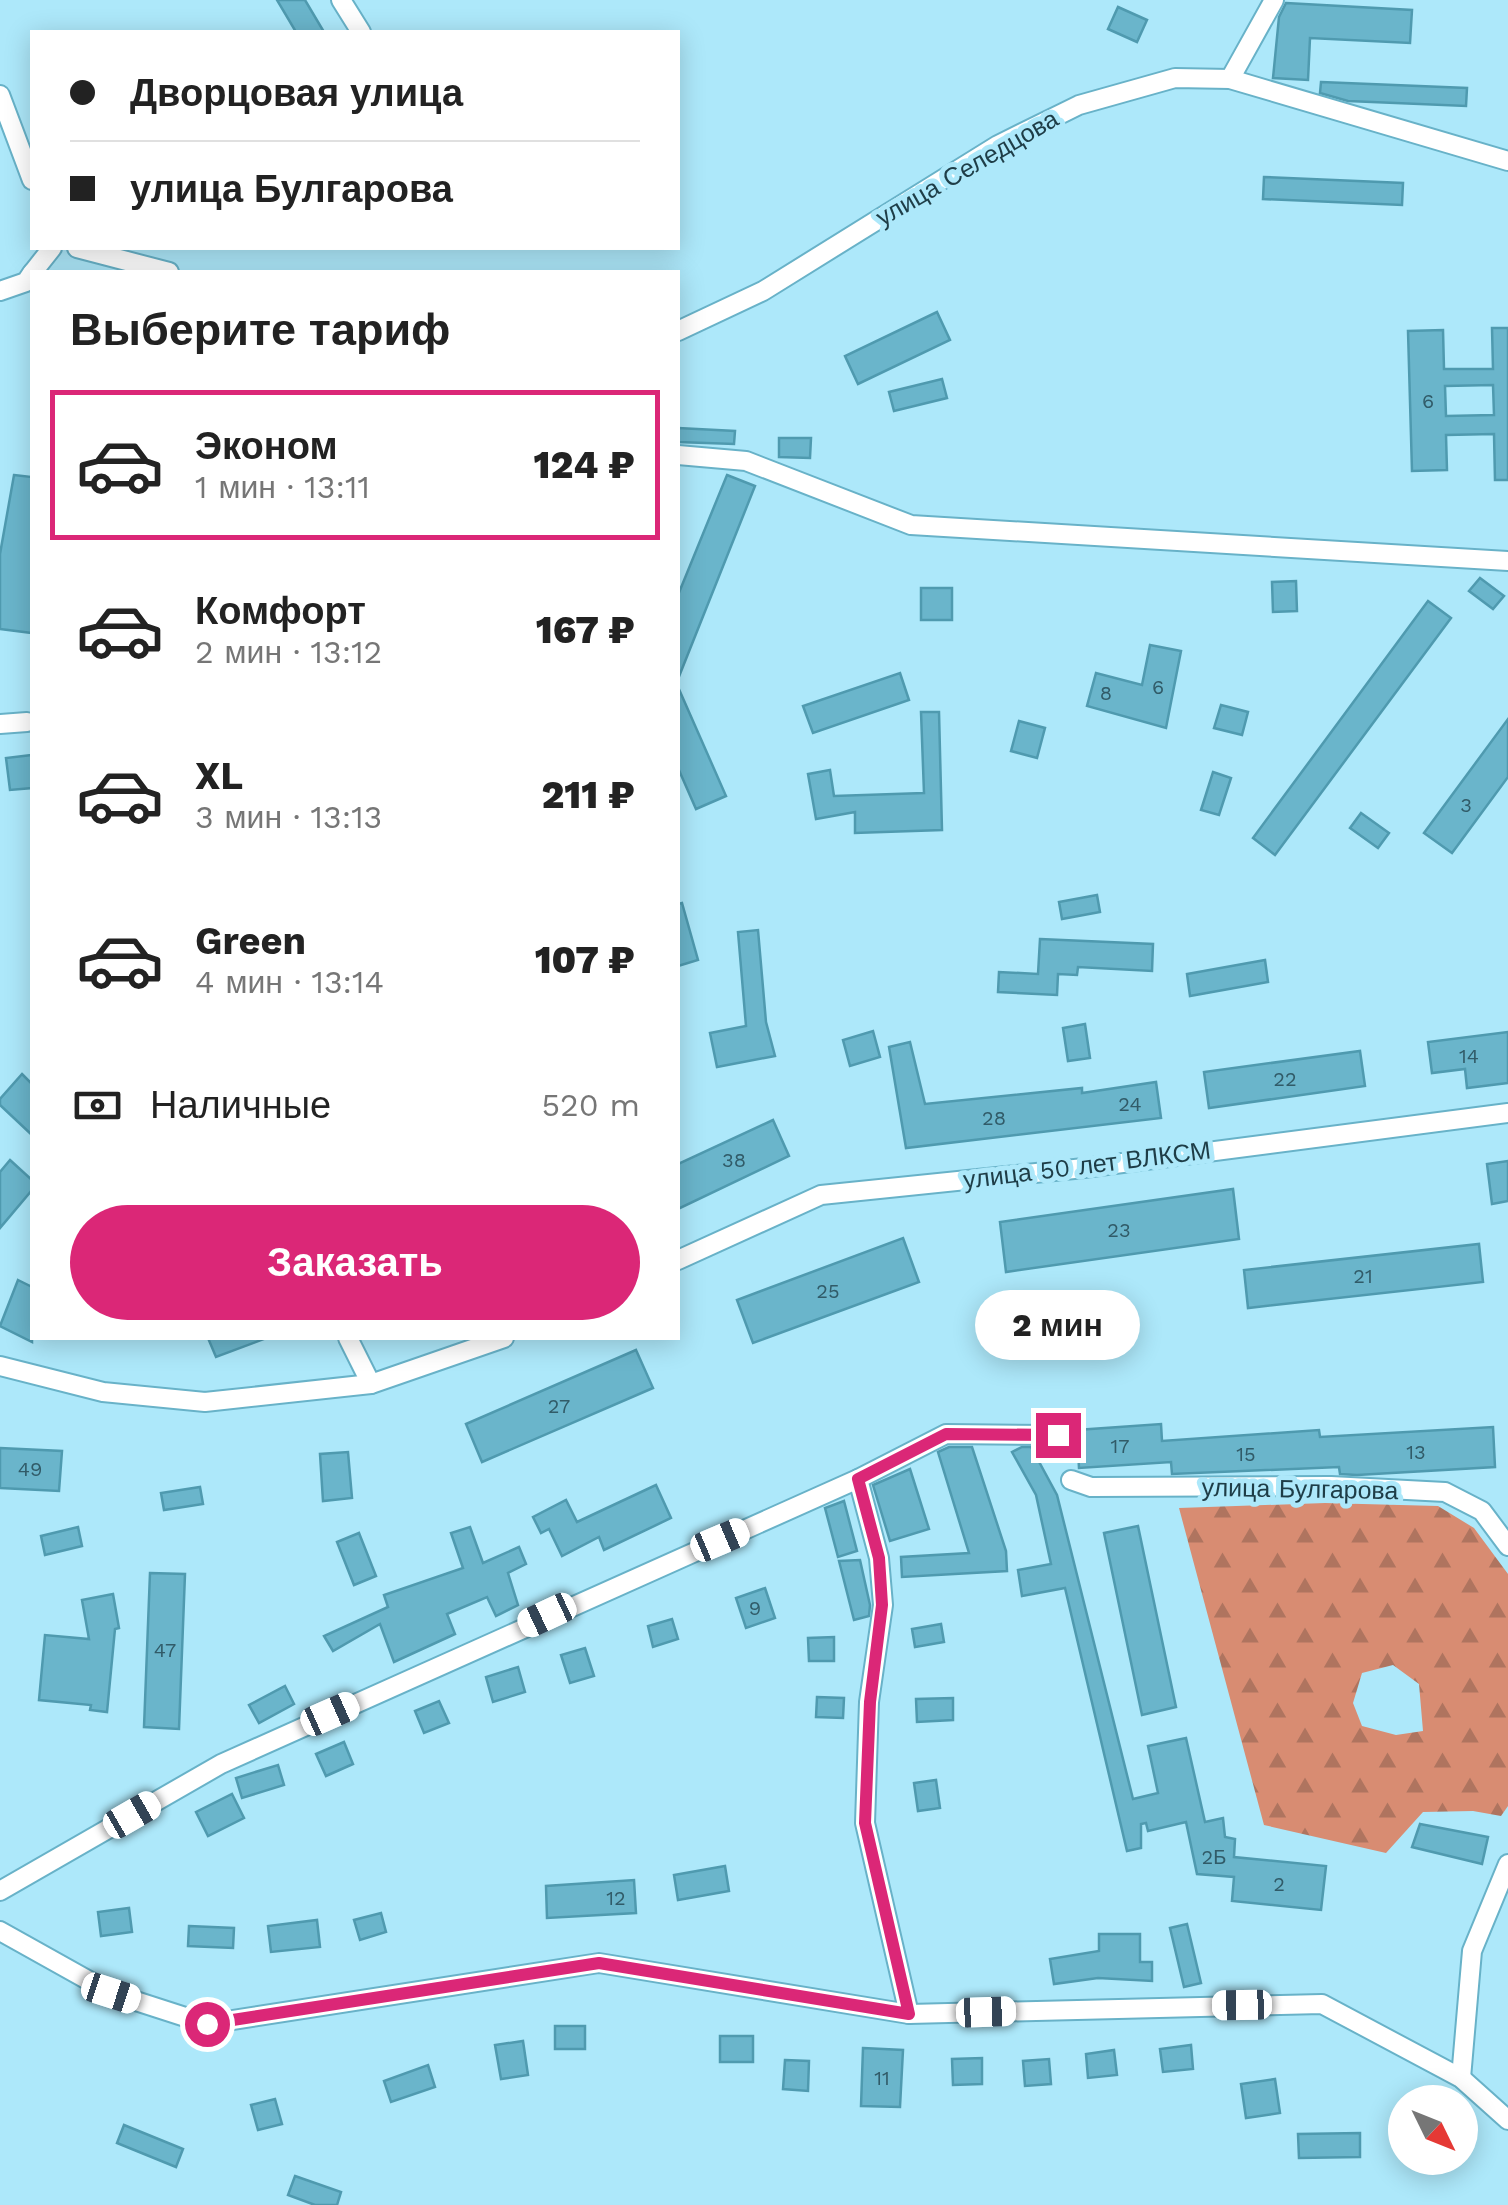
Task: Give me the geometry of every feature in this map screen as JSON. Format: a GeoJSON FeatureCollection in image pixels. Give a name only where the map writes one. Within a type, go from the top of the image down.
{"type":"FeatureCollection","features":[{"type":"Feature","properties":{"kind":"street"},"geometry":{"type":"LineString","coordinates":[[341,0],[359,30]]}},
{"type":"Feature","properties":{"kind":"street"},"geometry":{"type":"LineString","coordinates":[[1230,80],[1274,0]]}},
{"type":"Feature","properties":{"kind":"street","name":"улица Селедцова"},"geometry":{"type":"LineString","coordinates":[[680,330],[764,291],[998,146],[1079,105],[1175,78],[1230,80],[1508,161]]}},
{"type":"Feature","properties":{"kind":"street"},"geometry":{"type":"LineString","coordinates":[[0,95],[30,175]]}},
{"type":"Feature","properties":{"kind":"street"},"geometry":{"type":"LineString","coordinates":[[35,270],[50,250]]}},
{"type":"Feature","properties":{"kind":"street"},"geometry":{"type":"LineString","coordinates":[[84,250],[160,270]]}},
{"type":"Feature","properties":{"kind":"street"},"geometry":{"type":"LineString","coordinates":[[0,291],[30,277]]}},
{"type":"Feature","properties":{"kind":"street"},"geometry":{"type":"LineString","coordinates":[[680,455],[746,461],[911,524],[1508,560]]}},
{"type":"Feature","properties":{"kind":"street"},"geometry":{"type":"LineString","coordinates":[[0,724],[27,722]]}},
{"type":"Feature","properties":{"kind":"street","name":"улица 50 лет ВЛКСМ"},"geometry":{"type":"LineString","coordinates":[[680,1259],[821,1195],[1084,1168],[1508,1113]]}},
{"type":"Feature","properties":{"kind":"street"},"geometry":{"type":"LineString","coordinates":[[349,1340],[371,1384]]}},
{"type":"Feature","properties":{"kind":"street"},"geometry":{"type":"LineString","coordinates":[[0,1366],[76,1387],[205,1402],[371,1384],[498,1340]]}},
{"type":"Feature","properties":{"kind":"street"},"geometry":{"type":"LineString","coordinates":[[0,1891],[221,1764],[930,1444],[962,1431],[1058,1435]]}},
{"type":"Feature","properties":{"kind":"street"},"geometry":{"type":"LineString","coordinates":[[858,1479],[879,1558],[882,1605],[870,1702],[865,1823],[909,2014]]}},
{"type":"Feature","properties":{"kind":"street","name":"улица Булгарова"},"geometry":{"type":"LineString","coordinates":[[1071,1480],[1090,1487],[1331,1486],[1445,1492],[1482,1511],[1508,1546]]}},
{"type":"Feature","properties":{"kind":"street"},"geometry":{"type":"LineString","coordinates":[[1460,2078],[1472,1951],[1508,1864]]}},
{"type":"Feature","properties":{"kind":"street"},"geometry":{"type":"LineString","coordinates":[[0,1930],[111,1993],[207,2024],[599,1963],[909,2014],[1322,2004],[1460,2078],[1508,2120]]}},
{"type":"Feature","properties":{"kind":"green space"},"geometry":{"type":"Polygon","coordinates":[[[1325,1503],[1438,1506],[1474,1528],[1508,1574],[1508,1806],[1501,1816],[1473,1811],[1423,1812],[1386,1853],[1264,1825],[1179,1508],[1325,1503]],[[1393,1665],[1362,1673],[1353,1703],[1362,1726],[1396,1735],[1423,1731],[1419,1684],[1393,1665]]]}},
{"type":"Feature","properties":{"kind":"building"},"geometry":{"type":"Polygon","coordinates":[[[277,0],[305,0],[323,30],[295,30],[277,0]]]}},
{"type":"Feature","properties":{"kind":"building"},"geometry":{"type":"Polygon","coordinates":[[[1286,3],[1412,10],[1410,43],[1310,38],[1308,80],[1273,78],[1279,17],[1286,3]]]}},
{"type":"Feature","properties":{"kind":"building"},"geometry":{"type":"Polygon","coordinates":[[[1118,7],[1147,20],[1137,42],[1108,29],[1118,7]]]}},
{"type":"Feature","properties":{"kind":"building"},"geometry":{"type":"Polygon","coordinates":[[[1321,82],[1467,88],[1466,106],[1348,101],[1320,93],[1321,82]]]}},
{"type":"Feature","properties":{"kind":"building"},"geometry":{"type":"Polygon","coordinates":[[[1264,177],[1403,183],[1402,205],[1263,199],[1264,177]]]}},
{"type":"Feature","properties":{"kind":"building"},"geometry":{"type":"Polygon","coordinates":[[[937,312],[950,340],[858,384],[845,356],[937,312]]]}},
{"type":"Feature","properties":{"kind":"building"},"geometry":{"type":"Polygon","coordinates":[[[1492,328],[1508,328],[1508,480],[1495,480],[1494,434],[1446,435],[1447,470],[1412,471],[1408,331],[1443,330],[1444,369],[1493,369],[1492,328]],[[1493,385],[1445,386],[1446,416],[1494,415],[1493,385]]]}},
{"type":"Feature","properties":{"kind":"building"},"geometry":{"type":"Polygon","coordinates":[[[942,379],[947,398],[894,411],[889,392],[942,379]]]}},
{"type":"Feature","properties":{"kind":"building"},"geometry":{"type":"Polygon","coordinates":[[[680,428],[735,431],[734,444],[680,442],[680,428]]]}},
{"type":"Feature","properties":{"kind":"building"},"geometry":{"type":"Polygon","coordinates":[[[779,438],[811,438],[810,458],[779,457],[779,438]]]}},
{"type":"Feature","properties":{"kind":"building"},"geometry":{"type":"Polygon","coordinates":[[[14,475],[30,477],[30,633],[0,629],[0,554],[14,475]]]}},
{"type":"Feature","properties":{"kind":"building"},"geometry":{"type":"Polygon","coordinates":[[[727,475],[755,486],[680,674],[680,590],[727,475]]]}},
{"type":"Feature","properties":{"kind":"building"},"geometry":{"type":"Polygon","coordinates":[[[1480,578],[1504,596],[1493,609],[1469,591],[1480,578]]]}},
{"type":"Feature","properties":{"kind":"building"},"geometry":{"type":"Polygon","coordinates":[[[1296,581],[1297,611],[1273,612],[1272,582],[1296,581]]]}},
{"type":"Feature","properties":{"kind":"building"},"geometry":{"type":"Polygon","coordinates":[[[921,588],[952,588],[952,620],[921,620],[921,588]]]}},
{"type":"Feature","properties":{"kind":"building"},"geometry":{"type":"Polygon","coordinates":[[[1428,601],[1451,618],[1275,855],[1253,838],[1428,601]]]}},
{"type":"Feature","properties":{"kind":"building"},"geometry":{"type":"Polygon","coordinates":[[[1150,645],[1181,651],[1166,728],[1087,706],[1096,673],[1142,685],[1150,645]]]}},
{"type":"Feature","properties":{"kind":"building"},"geometry":{"type":"Polygon","coordinates":[[[900,673],[909,700],[813,733],[803,706],[900,673]]]}},
{"type":"Feature","properties":{"kind":"building"},"geometry":{"type":"Polygon","coordinates":[[[680,692],[726,796],[696,809],[680,773],[680,692]]]}},
{"type":"Feature","properties":{"kind":"building"},"geometry":{"type":"Polygon","coordinates":[[[1221,705],[1248,712],[1242,735],[1214,728],[1221,705]]]}},
{"type":"Feature","properties":{"kind":"building"},"geometry":{"type":"Polygon","coordinates":[[[921,712],[939,712],[942,830],[855,833],[855,812],[816,819],[808,774],[830,770],[834,796],[924,793],[921,712]]]}},
{"type":"Feature","properties":{"kind":"building"},"geometry":{"type":"Polygon","coordinates":[[[1508,719],[1508,777],[1452,853],[1424,833],[1508,719]]]}},
{"type":"Feature","properties":{"kind":"building"},"geometry":{"type":"Polygon","coordinates":[[[1019,721],[1045,728],[1037,758],[1011,751],[1019,721]]]}},
{"type":"Feature","properties":{"kind":"building"},"geometry":{"type":"Polygon","coordinates":[[[30,755],[30,788],[10,790],[6,758],[30,755]]]}},
{"type":"Feature","properties":{"kind":"building"},"geometry":{"type":"Polygon","coordinates":[[[1213,772],[1231,778],[1219,815],[1201,810],[1213,772]]]}},
{"type":"Feature","properties":{"kind":"building"},"geometry":{"type":"Polygon","coordinates":[[[1361,813],[1389,833],[1378,848],[1350,828],[1361,813]]]}},
{"type":"Feature","properties":{"kind":"building"},"geometry":{"type":"Polygon","coordinates":[[[1097,895],[1100,912],[1062,919],[1059,902],[1097,895]]]}},
{"type":"Feature","properties":{"kind":"building"},"geometry":{"type":"Polygon","coordinates":[[[680,904],[698,960],[680,965],[680,904]]]}},
{"type":"Feature","properties":{"kind":"building"},"geometry":{"type":"Polygon","coordinates":[[[758,930],[766,1022],[775,1056],[717,1067],[710,1033],[746,1026],[738,932],[758,930]]]}},
{"type":"Feature","properties":{"kind":"building"},"geometry":{"type":"Polygon","coordinates":[[[1040,939],[1153,944],[1152,971],[1078,967],[1077,975],[1058,974],[1057,995],[998,992],[999,972],[1038,974],[1040,939]]]}},
{"type":"Feature","properties":{"kind":"building"},"geometry":{"type":"Polygon","coordinates":[[[1265,960],[1268,982],[1190,996],[1187,974],[1265,960]]]}},
{"type":"Feature","properties":{"kind":"building"},"geometry":{"type":"Polygon","coordinates":[[[1085,1024],[1090,1058],[1068,1061],[1063,1028],[1085,1024]]]}},
{"type":"Feature","properties":{"kind":"building"},"geometry":{"type":"Polygon","coordinates":[[[873,1031],[880,1057],[850,1066],[843,1040],[873,1031]]]}},
{"type":"Feature","properties":{"kind":"building"},"geometry":{"type":"Polygon","coordinates":[[[1508,1032],[1508,1083],[1467,1088],[1465,1069],[1432,1073],[1428,1042],[1508,1032]]]}},
{"type":"Feature","properties":{"kind":"building"},"geometry":{"type":"Polygon","coordinates":[[[910,1042],[925,1104],[1082,1088],[1082,1093],[1156,1082],[1161,1118],[906,1148],[889,1047],[910,1042]]]}},
{"type":"Feature","properties":{"kind":"building"},"geometry":{"type":"Polygon","coordinates":[[[1360,1051],[1365,1086],[1209,1108],[1204,1072],[1360,1051]]]}},
{"type":"Feature","properties":{"kind":"building"},"geometry":{"type":"Polygon","coordinates":[[[22,1074],[30,1082],[30,1133],[0,1105],[0,1099],[22,1074]]]}},
{"type":"Feature","properties":{"kind":"building"},"geometry":{"type":"Polygon","coordinates":[[[773,1120],[789,1156],[680,1208],[680,1163],[773,1120]]]}},
{"type":"Feature","properties":{"kind":"building"},"geometry":{"type":"Polygon","coordinates":[[[10,1160],[30,1178],[30,1192],[0,1228],[0,1172],[10,1160]]]}},
{"type":"Feature","properties":{"kind":"building"},"geometry":{"type":"Polygon","coordinates":[[[1508,1161],[1508,1201],[1492,1204],[1487,1164],[1508,1161]]]}},
{"type":"Feature","properties":{"kind":"building"},"geometry":{"type":"Polygon","coordinates":[[[1233,1189],[1239,1239],[1006,1272],[1000,1222],[1233,1189]]]}},
{"type":"Feature","properties":{"kind":"building"},"geometry":{"type":"Polygon","coordinates":[[[903,1238],[919,1282],[753,1343],[737,1300],[903,1238]]]}},
{"type":"Feature","properties":{"kind":"building"},"geometry":{"type":"Polygon","coordinates":[[[1479,1244],[1483,1282],[1248,1308],[1244,1270],[1479,1244]]]}},
{"type":"Feature","properties":{"kind":"building"},"geometry":{"type":"Polygon","coordinates":[[[18,1280],[30,1286],[32,1342],[0,1326],[18,1280]]]}},
{"type":"Feature","properties":{"kind":"building"},"geometry":{"type":"Polygon","coordinates":[[[209,1340],[261,1340],[216,1357],[209,1340]]]}},
{"type":"Feature","properties":{"kind":"building"},"geometry":{"type":"Polygon","coordinates":[[[636,1350],[653,1388],[482,1462],[466,1424],[636,1350]]]}},
{"type":"Feature","properties":{"kind":"building"},"geometry":{"type":"Polygon","coordinates":[[[1161,1424],[1162,1441],[1319,1430],[1320,1437],[1493,1427],[1495,1467],[1357,1475],[1340,1474],[1339,1467],[1172,1474],[1171,1462],[1079,1468],[1077,1430],[1161,1424]]]}},
{"type":"Feature","properties":{"kind":"building"},"geometry":{"type":"Polygon","coordinates":[[[949,1447],[972,1447],[1006,1551],[1007,1571],[902,1577],[901,1557],[969,1553],[938,1452],[949,1447]]]}},
{"type":"Feature","properties":{"kind":"building"},"geometry":{"type":"Polygon","coordinates":[[[1031,1447],[1057,1495],[1133,1799],[1158,1793],[1148,1746],[1186,1738],[1205,1822],[1223,1818],[1225,1837],[1235,1839],[1234,1857],[1326,1866],[1321,1910],[1232,1901],[1234,1877],[1197,1874],[1186,1822],[1148,1831],[1146,1823],[1141,1824],[1141,1848],[1127,1851],[1065,1588],[1022,1596],[1018,1570],[1051,1564],[1036,1495],[1012,1452],[1031,1447]]]}},
{"type":"Feature","properties":{"kind":"building"},"geometry":{"type":"Polygon","coordinates":[[[0,1448],[62,1451],[59,1491],[0,1488],[0,1448]]]}},
{"type":"Feature","properties":{"kind":"building"},"geometry":{"type":"Polygon","coordinates":[[[348,1452],[352,1498],[323,1501],[320,1454],[348,1452]]]}},
{"type":"Feature","properties":{"kind":"building"},"geometry":{"type":"Polygon","coordinates":[[[910,1469],[929,1529],[890,1541],[873,1485],[910,1469]]]}},
{"type":"Feature","properties":{"kind":"building"},"geometry":{"type":"Polygon","coordinates":[[[656,1485],[671,1518],[604,1550],[599,1537],[562,1556],[549,1529],[541,1533],[533,1517],[566,1500],[577,1522],[656,1485]]]}},
{"type":"Feature","properties":{"kind":"building"},"geometry":{"type":"Polygon","coordinates":[[[200,1487],[203,1504],[164,1510],[161,1493],[200,1487]]]}},
{"type":"Feature","properties":{"kind":"building"},"geometry":{"type":"Polygon","coordinates":[[[844,1501],[857,1551],[838,1557],[825,1508],[844,1501]]]}},
{"type":"Feature","properties":{"kind":"building"},"geometry":{"type":"Polygon","coordinates":[[[1138,1526],[1176,1707],[1142,1715],[1104,1533],[1138,1526]]]}},
{"type":"Feature","properties":{"kind":"building"},"geometry":{"type":"Polygon","coordinates":[[[78,1527],[82,1546],[45,1555],[41,1536],[78,1527]]]}},
{"type":"Feature","properties":{"kind":"building"},"geometry":{"type":"Polygon","coordinates":[[[470,1527],[483,1563],[519,1547],[526,1564],[508,1573],[518,1605],[496,1616],[487,1597],[447,1614],[455,1634],[394,1662],[380,1624],[333,1651],[324,1636],[388,1607],[384,1595],[463,1568],[451,1533],[470,1527]]]}},
{"type":"Feature","properties":{"kind":"building"},"geometry":{"type":"Polygon","coordinates":[[[359,1533],[376,1576],[354,1585],[337,1542],[359,1533]]]}},
{"type":"Feature","properties":{"kind":"building"},"geometry":{"type":"Polygon","coordinates":[[[860,1560],[869,1616],[854,1620],[839,1561],[860,1560]]]}},
{"type":"Feature","properties":{"kind":"building"},"geometry":{"type":"Polygon","coordinates":[[[150,1573],[185,1574],[179,1729],[144,1727],[150,1573]]]}},
{"type":"Feature","properties":{"kind":"building"},"geometry":{"type":"Polygon","coordinates":[[[765,1588],[775,1618],[746,1628],[736,1598],[765,1588]]]}},
{"type":"Feature","properties":{"kind":"building"},"geometry":{"type":"Polygon","coordinates":[[[113,1594],[119,1628],[115,1629],[107,1712],[90,1710],[91,1705],[39,1700],[45,1635],[89,1639],[82,1600],[113,1594]]]}},
{"type":"Feature","properties":{"kind":"building"},"geometry":{"type":"Polygon","coordinates":[[[672,1619],[678,1639],[653,1647],[648,1626],[672,1619]]]}},
{"type":"Feature","properties":{"kind":"building"},"geometry":{"type":"Polygon","coordinates":[[[941,1624],[944,1642],[915,1647],[912,1629],[941,1624]]]}},
{"type":"Feature","properties":{"kind":"building"},"geometry":{"type":"Polygon","coordinates":[[[834,1637],[834,1661],[809,1661],[808,1638],[834,1637]]]}},
{"type":"Feature","properties":{"kind":"building"},"geometry":{"type":"Polygon","coordinates":[[[585,1648],[594,1676],[570,1683],[561,1655],[585,1648]]]}},
{"type":"Feature","properties":{"kind":"building"},"geometry":{"type":"Polygon","coordinates":[[[518,1667],[525,1692],[493,1702],[486,1677],[518,1667]]]}},
{"type":"Feature","properties":{"kind":"building"},"geometry":{"type":"Polygon","coordinates":[[[285,1686],[294,1704],[259,1723],[249,1705],[285,1686]]]}},
{"type":"Feature","properties":{"kind":"building"},"geometry":{"type":"Polygon","coordinates":[[[817,1697],[844,1698],[843,1718],[816,1717],[817,1697]]]}},
{"type":"Feature","properties":{"kind":"building"},"geometry":{"type":"Polygon","coordinates":[[[953,1698],[953,1720],[917,1722],[916,1699],[953,1698]]]}},
{"type":"Feature","properties":{"kind":"building"},"geometry":{"type":"Polygon","coordinates":[[[439,1701],[449,1723],[424,1733],[415,1711],[439,1701]]]}},
{"type":"Feature","properties":{"kind":"building"},"geometry":{"type":"Polygon","coordinates":[[[344,1742],[353,1764],[326,1776],[316,1754],[344,1742]]]}},
{"type":"Feature","properties":{"kind":"building"},"geometry":{"type":"Polygon","coordinates":[[[278,1765],[284,1785],[242,1798],[236,1778],[278,1765]]]}},
{"type":"Feature","properties":{"kind":"building"},"geometry":{"type":"Polygon","coordinates":[[[936,1780],[940,1808],[918,1811],[914,1783],[936,1780]]]}},
{"type":"Feature","properties":{"kind":"building"},"geometry":{"type":"Polygon","coordinates":[[[232,1794],[244,1818],[208,1836],[196,1812],[232,1794]]]}},
{"type":"Feature","properties":{"kind":"building"},"geometry":{"type":"Polygon","coordinates":[[[1420,1824],[1488,1837],[1482,1864],[1412,1847],[1420,1824]]]}},
{"type":"Feature","properties":{"kind":"building"},"geometry":{"type":"Polygon","coordinates":[[[725,1866],[729,1891],[678,1900],[674,1875],[725,1866]]]}},
{"type":"Feature","properties":{"kind":"building"},"geometry":{"type":"Polygon","coordinates":[[[634,1880],[636,1913],[547,1918],[546,1886],[634,1880]]]}},
{"type":"Feature","properties":{"kind":"building"},"geometry":{"type":"Polygon","coordinates":[[[129,1908],[132,1932],[101,1936],[98,1912],[129,1908]]]}},
{"type":"Feature","properties":{"kind":"building"},"geometry":{"type":"Polygon","coordinates":[[[381,1913],[386,1932],[360,1940],[354,1920],[381,1913]]]}},
{"type":"Feature","properties":{"kind":"building"},"geometry":{"type":"Polygon","coordinates":[[[317,1920],[320,1947],[271,1952],[268,1926],[317,1920]]]}},
{"type":"Feature","properties":{"kind":"building"},"geometry":{"type":"Polygon","coordinates":[[[1187,1924],[1201,1983],[1184,1987],[1170,1928],[1187,1924]]]}},
{"type":"Feature","properties":{"kind":"building"},"geometry":{"type":"Polygon","coordinates":[[[189,1926],[234,1928],[233,1948],[188,1946],[189,1926]]]}},
{"type":"Feature","properties":{"kind":"building"},"geometry":{"type":"Polygon","coordinates":[[[1099,1934],[1140,1934],[1140,1962],[1152,1962],[1152,1981],[1098,1978],[1054,1984],[1050,1959],[1099,1951],[1099,1934]]]}},
{"type":"Feature","properties":{"kind":"building"},"geometry":{"type":"Polygon","coordinates":[[[555,2026],[585,2026],[585,2049],[555,2049],[555,2026]]]}},
{"type":"Feature","properties":{"kind":"building"},"geometry":{"type":"Polygon","coordinates":[[[720,2036],[753,2036],[753,2062],[720,2062],[720,2036]]]}},
{"type":"Feature","properties":{"kind":"building"},"geometry":{"type":"Polygon","coordinates":[[[523,2041],[528,2075],[501,2079],[495,2045],[523,2041]]]}},
{"type":"Feature","properties":{"kind":"building"},"geometry":{"type":"Polygon","coordinates":[[[1191,2045],[1193,2069],[1163,2072],[1160,2049],[1191,2045]]]}},
{"type":"Feature","properties":{"kind":"building"},"geometry":{"type":"Polygon","coordinates":[[[863,2048],[903,2050],[900,2107],[861,2106],[863,2048]]]}},
{"type":"Feature","properties":{"kind":"building"},"geometry":{"type":"Polygon","coordinates":[[[1114,2050],[1117,2075],[1088,2078],[1086,2054],[1114,2050]]]}},
{"type":"Feature","properties":{"kind":"building"},"geometry":{"type":"Polygon","coordinates":[[[982,2058],[982,2084],[953,2085],[952,2059],[982,2058]]]}},
{"type":"Feature","properties":{"kind":"building"},"geometry":{"type":"Polygon","coordinates":[[[1049,2059],[1051,2084],[1025,2086],[1023,2061],[1049,2059]]]}},
{"type":"Feature","properties":{"kind":"building"},"geometry":{"type":"Polygon","coordinates":[[[785,2060],[809,2061],[808,2091],[783,2089],[785,2060]]]}},
{"type":"Feature","properties":{"kind":"building"},"geometry":{"type":"Polygon","coordinates":[[[428,2065],[435,2087],[391,2102],[384,2081],[428,2065]]]}},
{"type":"Feature","properties":{"kind":"building"},"geometry":{"type":"Polygon","coordinates":[[[1275,2079],[1280,2113],[1246,2118],[1241,2084],[1275,2079]]]}},
{"type":"Feature","properties":{"kind":"building"},"geometry":{"type":"Polygon","coordinates":[[[275,2099],[282,2124],[258,2130],[251,2105],[275,2099]]]}},
{"type":"Feature","properties":{"kind":"building"},"geometry":{"type":"Polygon","coordinates":[[[124,2125],[183,2149],[176,2167],[117,2143],[124,2125]]]}},
{"type":"Feature","properties":{"kind":"building"},"geometry":{"type":"Polygon","coordinates":[[[1360,2133],[1360,2157],[1299,2158],[1298,2134],[1360,2133]]]}},
{"type":"Feature","properties":{"kind":"building"},"geometry":{"type":"Polygon","coordinates":[[[295,2176],[341,2192],[337,2205],[315,2205],[288,2195],[295,2176]]]}},
{"type":"Feature","properties":{"kind":"route"},"geometry":{"type":"LineString","coordinates":[[207,2024],[599,1963],[909,2014],[865,1823],[870,1702],[882,1605],[879,1558],[858,1479],[946,1434],[962,1431],[1058,1435]]}}]}
